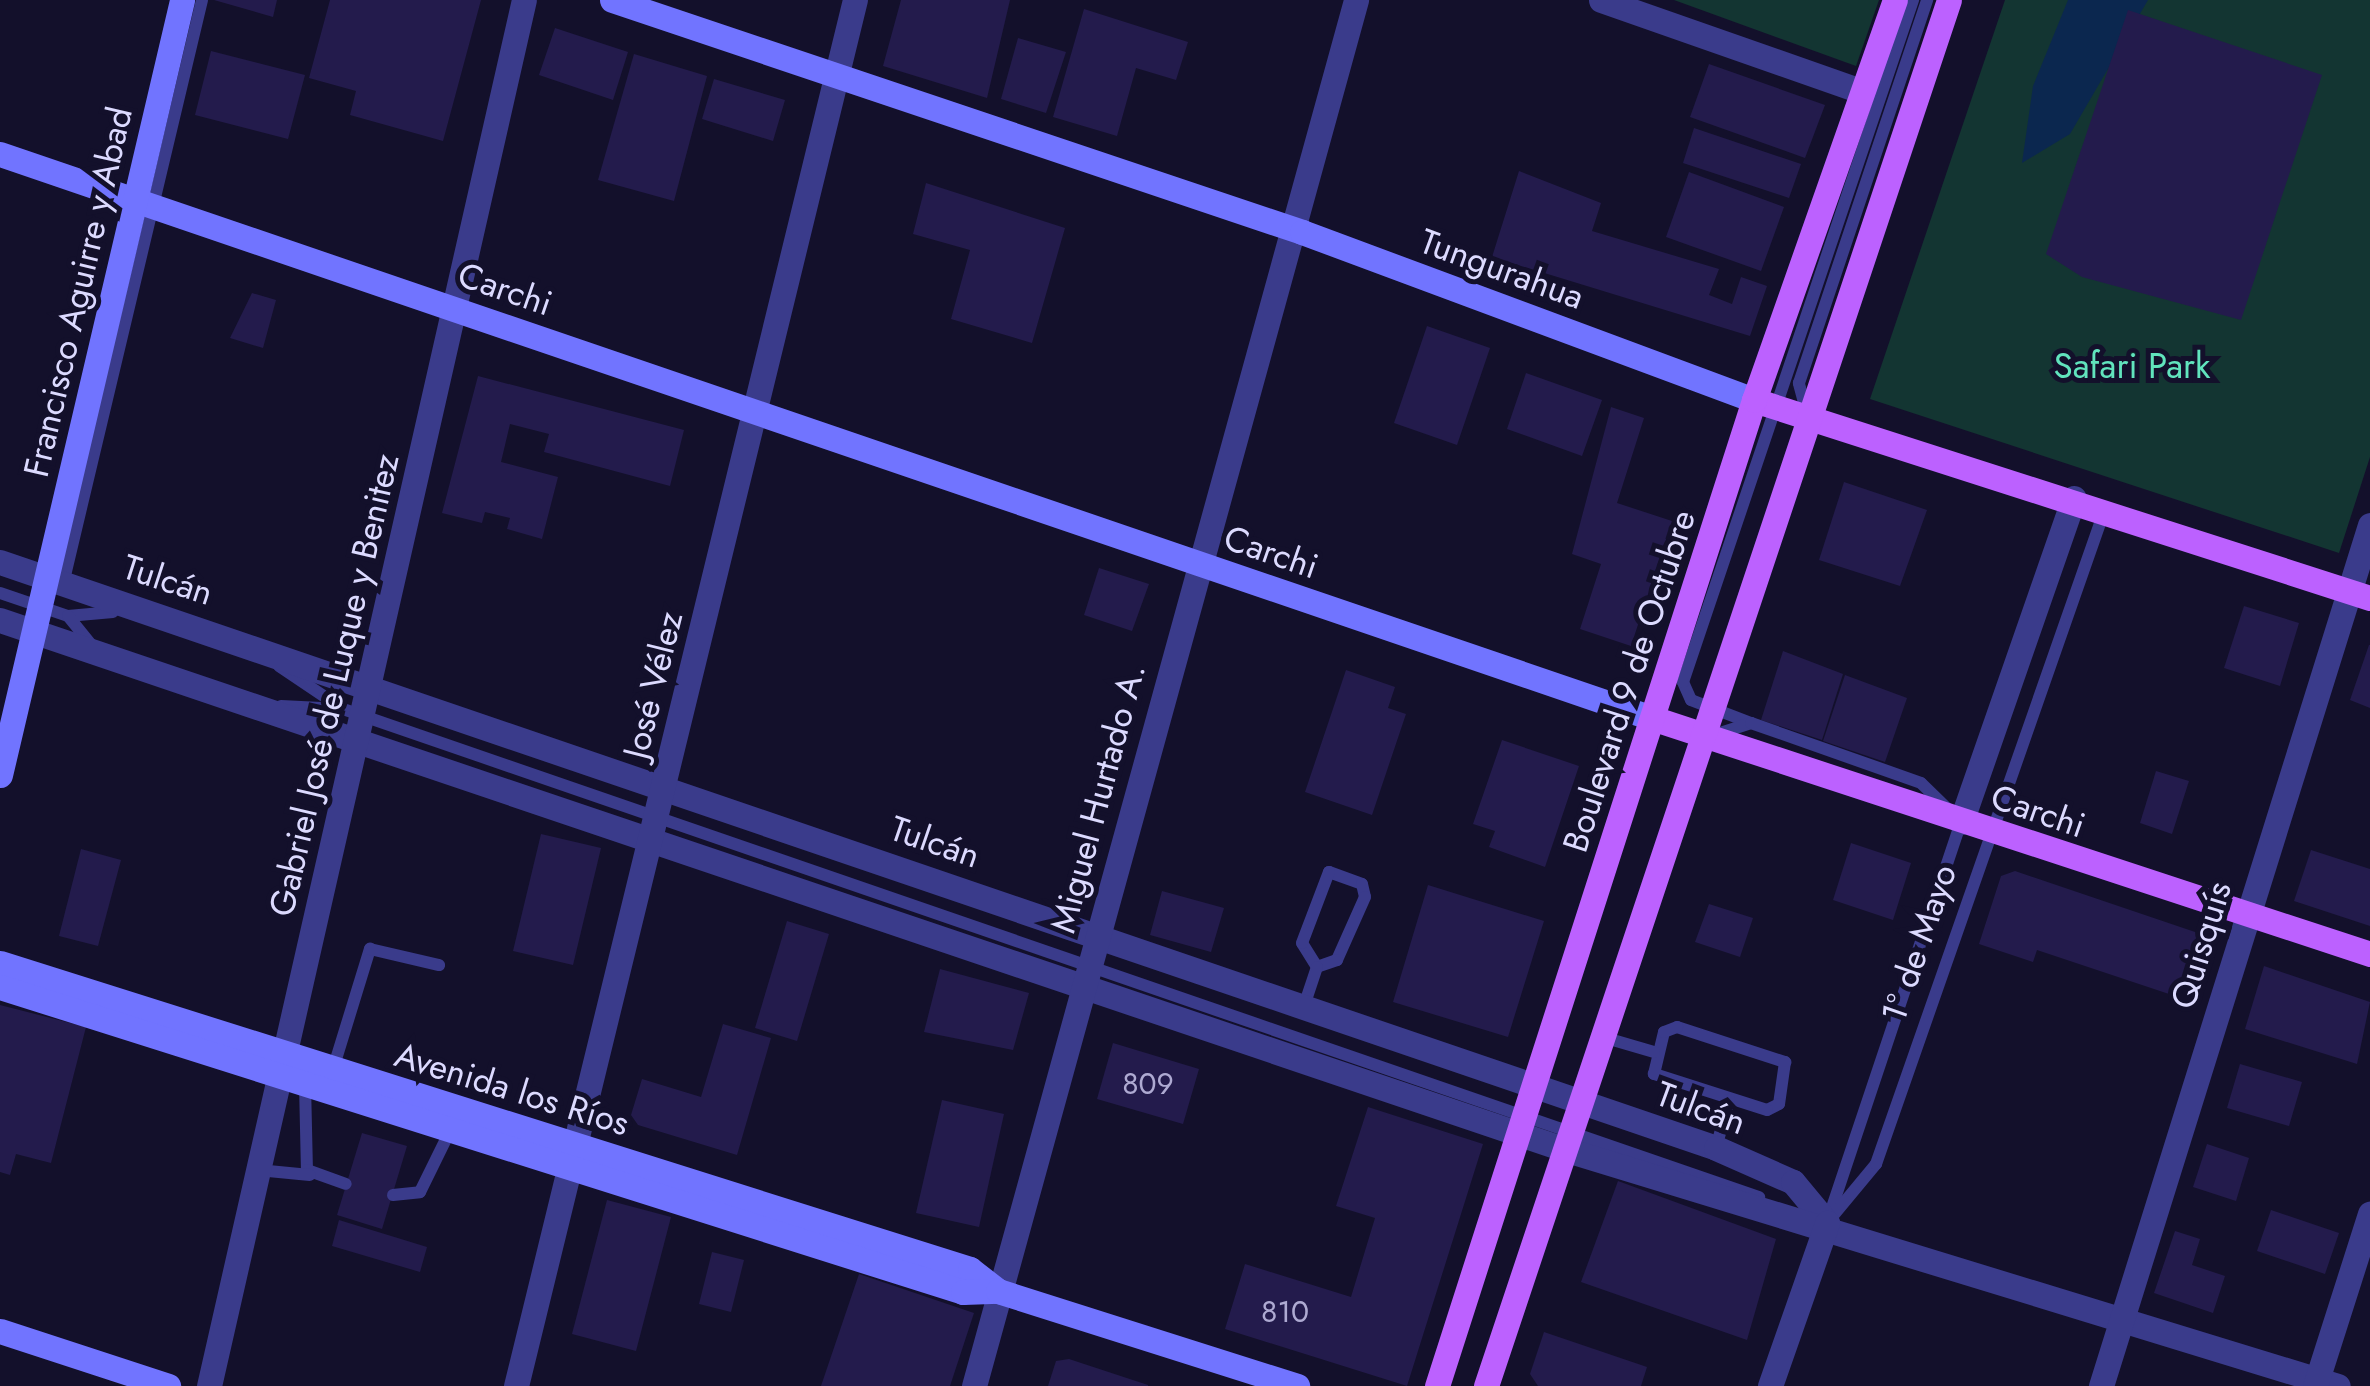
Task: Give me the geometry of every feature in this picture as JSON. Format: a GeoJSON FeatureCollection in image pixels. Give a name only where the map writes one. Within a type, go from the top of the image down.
{"type":"FeatureCollection","features":[{"type":"Feature","properties":{"kind":"main road","name":"Francisco Aguirre y Abad"},"geometry":{"type":"LineString","coordinates":[[0,775],[37,620],[56,580],[144,203],[182,0]]}},
{"type":"Feature","properties":{"kind":"main road","name":"Tungurahua"},"geometry":{"type":"LineString","coordinates":[[612,0],[1293,230],[1764,403],[2074,498],[2360,594]]}},
{"type":"Feature","properties":{"kind":"main road","name":"Boulevard 9 de Octubre"},"geometry":{"type":"LineString","coordinates":[[1437,1386],[1895,0]]}},
{"type":"Feature","properties":{"kind":"main road"},"geometry":{"type":"LineString","coordinates":[[1486,1386],[1709,736],[1808,417],[1949,0]]}},
{"type":"Feature","properties":{"kind":"main road","name":"Carchi"},"geometry":{"type":"LineString","coordinates":[[0,154],[1994,834],[2370,954]]}},
{"type":"Feature","properties":{"kind":"main road","name":"Avenida los Ríos"},"geometry":{"type":"LineString","coordinates":[[0,963],[279,1064],[305,1084],[450,1129],[573,1156]]}},
{"type":"Feature","properties":{"kind":"main road","name":"Avenida los Ríos"},"geometry":{"type":"LineString","coordinates":[[0,987],[279,1064],[333,1070],[963,1292],[998,1291],[1297,1386]]}},
{"type":"Feature","properties":{"kind":"main road"},"geometry":{"type":"LineString","coordinates":[[0,1331],[168,1386]]}},
{"type":"Feature","properties":{"kind":"street","name":"Gabriel José de Luque y Benitez"},"geometry":{"type":"LineString","coordinates":[[209,1386],[356,723],[374,686],[524,0]]}},
{"type":"Feature","properties":{"kind":"street","name":"José Vélez"},"geometry":{"type":"LineString","coordinates":[[516,1386],[855,0]]}},
{"type":"Feature","properties":{"kind":"street","name":"Miguel Hurtado A."},"geometry":{"type":"LineString","coordinates":[[974,1386],[1095,935],[1356,0]]}},
{"type":"Feature","properties":{"kind":"street"},"geometry":{"type":"LineString","coordinates":[[1602,0],[1864,92]]}},
{"type":"Feature","properties":{"kind":"street","name":"1º de Mayo"},"geometry":{"type":"LineString","coordinates":[[1960,822],[2074,498]]}},
{"type":"Feature","properties":{"kind":"street","name":"Quisquís"},"geometry":{"type":"LineString","coordinates":[[2101,1386],[2246,917],[2360,594],[2370,525]]}},
{"type":"Feature","properties":{"kind":"street","name":"Tulcán"},"geometry":{"type":"LineString","coordinates":[[0,562],[374,686],[1536,1086],[1575,1126],[1827,1223],[2324,1384]]}},
{"type":"Feature","properties":{"kind":"street","name":"Tulcán"},"geometry":{"type":"LineString","coordinates":[[0,620],[37,620],[356,723],[652,841],[1083,989],[1523,1122],[1716,1148],[1793,1182],[1827,1223]]}},
{"type":"Feature","properties":{"kind":"street"},"geometry":{"type":"LineString","coordinates":[[2324,1384],[2370,1214]]}},
{"type":"Feature","properties":{"kind":"street","name":"1º de Mayo"},"geometry":{"type":"LineString","coordinates":[[1770,1386],[1827,1223]]}},
{"type":"Feature","properties":{"kind":"lane"},"geometry":{"type":"LineString","coordinates":[[144,203],[202,0]]}},
{"type":"Feature","properties":{"kind":"lane","name":"Boulevard 9 de Octubre"},"geometry":{"type":"LineString","coordinates":[[1913,0],[1764,403],[1683,682],[1691,700],[1921,784],[1960,822]]}},
{"type":"Feature","properties":{"kind":"lane"},"geometry":{"type":"LineString","coordinates":[[1808,417],[1799,383],[1927,0]]}},
{"type":"Feature","properties":{"kind":"lane","name":"1º de Mayo"},"geometry":{"type":"LineString","coordinates":[[1827,1223],[1876,1164],[2105,509]]}},
{"type":"Feature","properties":{"kind":"lane"},"geometry":{"type":"LineString","coordinates":[[0,594],[37,620],[100,608],[262,660],[356,723]]}},
{"type":"Feature","properties":{"kind":"lane"},"geometry":{"type":"LineString","coordinates":[[68,616],[87,643],[268,705],[356,723],[658,814],[1089,962],[1523,1122]]}},
{"type":"Feature","properties":{"kind":"lane"},"geometry":{"type":"LineString","coordinates":[[1709,736],[1750,723]]}},
{"type":"Feature","properties":{"kind":"lane"},"geometry":{"type":"LineString","coordinates":[[1827,1223],[1960,822]]}},
{"type":"Feature","properties":{"kind":"lane"},"geometry":{"type":"LineString","coordinates":[[1329,872],[1362,884],[1365,897],[1337,960],[1317,967],[1302,943],[1329,872]]}},
{"type":"Feature","properties":{"kind":"lane"},"geometry":{"type":"LineString","coordinates":[[333,1070],[370,949],[439,965]]}},
{"type":"Feature","properties":{"kind":"lane"},"geometry":{"type":"LineString","coordinates":[[1304,1006],[1317,967]]}},
{"type":"Feature","properties":{"kind":"lane"},"geometry":{"type":"LineString","coordinates":[[1677,1028],[1790,1066],[1774,1110],[1729,1100],[1654,1074],[1654,1052],[1677,1028]]}},
{"type":"Feature","properties":{"kind":"lane"},"geometry":{"type":"LineString","coordinates":[[1606,1038],[1654,1052]]}},
{"type":"Feature","properties":{"kind":"lane"},"geometry":{"type":"LineString","coordinates":[[305,1084],[310,1175]]}},
{"type":"Feature","properties":{"kind":"lane"},"geometry":{"type":"LineString","coordinates":[[1716,1148],[1729,1100]]}},
{"type":"Feature","properties":{"kind":"lane"},"geometry":{"type":"LineString","coordinates":[[393,1195],[420,1192],[450,1129]]}},
{"type":"Feature","properties":{"kind":"lane"},"geometry":{"type":"LineString","coordinates":[[256,1170],[310,1175],[346,1184]]}},
{"type":"Feature","properties":{"kind":"green space"},"geometry":{"type":"Polygon","coordinates":[[[1674,0],[1879,0],[1856,66],[1674,0]]]}},
{"type":"Feature","properties":{"kind":"green space","name":"Safari Park"},"geometry":{"type":"Polygon","coordinates":[[[2005,0],[2370,0],[2370,457],[2339,553],[1870,399],[2005,0]]]}},
{"type":"Feature","properties":{"kind":"water"},"geometry":{"type":"Polygon","coordinates":[[[2068,0],[2148,0],[2070,134],[2022,163],[2033,86],[2068,0]]]}},
{"type":"Feature","properties":{"kind":"building"},"geometry":{"type":"Polygon","coordinates":[[[214,0],[277,0],[273,17],[214,0]]]}},
{"type":"Feature","properties":{"kind":"building"},"geometry":{"type":"Polygon","coordinates":[[[330,0],[481,0],[443,141],[350,115],[356,91],[309,78],[330,0]]]}},
{"type":"Feature","properties":{"kind":"building"},"geometry":{"type":"Polygon","coordinates":[[[901,0],[1010,0],[987,98],[883,66],[901,0]]]}},
{"type":"Feature","properties":{"kind":"building"},"geometry":{"type":"Polygon","coordinates":[[[1084,9],[1188,42],[1176,80],[1136,68],[1117,136],[1053,117],[1084,9]]]}},
{"type":"Feature","properties":{"kind":"building"},"geometry":{"type":"Polygon","coordinates":[[[2128,10],[2322,75],[2241,320],[2082,277],[2046,254],[2128,10]]]}},
{"type":"Feature","properties":{"kind":"building"},"geometry":{"type":"Polygon","coordinates":[[[555,28],[628,52],[613,100],[539,75],[555,28]]]}},
{"type":"Feature","properties":{"kind":"building"},"geometry":{"type":"Polygon","coordinates":[[[1018,38],[1066,52],[1046,113],[1001,99],[1018,38]]]}},
{"type":"Feature","properties":{"kind":"building"},"geometry":{"type":"Polygon","coordinates":[[[211,51],[305,75],[288,139],[195,115],[211,51]]]}},
{"type":"Feature","properties":{"kind":"building"},"geometry":{"type":"Polygon","coordinates":[[[634,54],[707,76],[674,201],[598,180],[634,54]]]}},
{"type":"Feature","properties":{"kind":"building"},"geometry":{"type":"Polygon","coordinates":[[[1709,64],[1825,105],[1805,158],[1690,117],[1709,64]]]}},
{"type":"Feature","properties":{"kind":"building"},"geometry":{"type":"Polygon","coordinates":[[[714,79],[785,100],[773,141],[702,119],[714,79]]]}},
{"type":"Feature","properties":{"kind":"building"},"geometry":{"type":"Polygon","coordinates":[[[1694,128],[1801,164],[1789,198],[1683,163],[1694,128]]]}},
{"type":"Feature","properties":{"kind":"building"},"geometry":{"type":"Polygon","coordinates":[[[1519,171],[1601,203],[1592,231],[1719,269],[1709,295],[1732,304],[1741,277],[1767,286],[1750,336],[1492,257],[1519,171]]]}},
{"type":"Feature","properties":{"kind":"building"},"geometry":{"type":"Polygon","coordinates":[[[1689,172],[1784,207],[1761,271],[1666,237],[1689,172]]]}},
{"type":"Feature","properties":{"kind":"building"},"geometry":{"type":"Polygon","coordinates":[[[926,183],[1065,228],[1032,343],[951,319],[970,250],[913,234],[926,183]]]}},
{"type":"Feature","properties":{"kind":"building"},"geometry":{"type":"Polygon","coordinates":[[[252,293],[276,300],[263,348],[230,338],[252,293]]]}},
{"type":"Feature","properties":{"kind":"building"},"geometry":{"type":"Polygon","coordinates":[[[1427,326],[1490,348],[1457,445],[1394,423],[1427,326]]]}},
{"type":"Feature","properties":{"kind":"building"},"geometry":{"type":"Polygon","coordinates":[[[1526,373],[1602,400],[1582,456],[1507,429],[1526,373]]]}},
{"type":"Feature","properties":{"kind":"building"},"geometry":{"type":"Polygon","coordinates":[[[478,376],[684,430],[670,486],[544,452],[549,434],[510,424],[501,462],[558,477],[542,539],[507,529],[510,518],[485,512],[482,523],[442,513],[478,376]]]}},
{"type":"Feature","properties":{"kind":"building"},"geometry":{"type":"Polygon","coordinates":[[[1611,407],[1644,418],[1617,503],[1672,521],[1631,646],[1580,629],[1601,564],[1572,554],[1611,407]]]}},
{"type":"Feature","properties":{"kind":"building"},"geometry":{"type":"Polygon","coordinates":[[[1844,482],[1927,510],[1900,586],[1819,560],[1844,482]]]}},
{"type":"Feature","properties":{"kind":"building"},"geometry":{"type":"Polygon","coordinates":[[[1099,568],[1149,584],[1132,631],[1084,615],[1099,568]]]}},
{"type":"Feature","properties":{"kind":"building"},"geometry":{"type":"Polygon","coordinates":[[[2244,606],[2299,623],[2280,686],[2224,668],[2244,606]]]}},
{"type":"Feature","properties":{"kind":"building"},"geometry":{"type":"Polygon","coordinates":[[[2370,645],[2370,708],[2350,700],[2370,645]]]}},
{"type":"Feature","properties":{"kind":"building"},"geometry":{"type":"Polygon","coordinates":[[[1783,651],[1843,674],[1822,740],[1761,720],[1783,651]]]}},
{"type":"Feature","properties":{"kind":"building"},"geometry":{"type":"Polygon","coordinates":[[[1346,670],[1395,687],[1388,708],[1406,714],[1372,815],[1305,792],[1346,670]]]}},
{"type":"Feature","properties":{"kind":"building"},"geometry":{"type":"Polygon","coordinates":[[[1845,675],[1907,698],[1885,762],[1823,741],[1845,675]]]}},
{"type":"Feature","properties":{"kind":"building"},"geometry":{"type":"Polygon","coordinates":[[[1502,740],[1579,766],[1545,867],[1489,847],[1495,831],[1473,824],[1502,740]]]}},
{"type":"Feature","properties":{"kind":"building"},"geometry":{"type":"Polygon","coordinates":[[[2156,771],[2189,781],[2172,834],[2140,823],[2156,771]]]}},
{"type":"Feature","properties":{"kind":"building"},"geometry":{"type":"Polygon","coordinates":[[[541,834],[601,848],[573,965],[513,951],[541,834]]]}},
{"type":"Feature","properties":{"kind":"building"},"geometry":{"type":"Polygon","coordinates":[[[1851,843],[1911,863],[1893,920],[1833,900],[1851,843]]]}},
{"type":"Feature","properties":{"kind":"building"},"geometry":{"type":"Polygon","coordinates":[[[81,849],[121,860],[98,946],[59,936],[81,849]]]}},
{"type":"Feature","properties":{"kind":"building"},"geometry":{"type":"Polygon","coordinates":[[[2311,850],[2370,869],[2370,926],[2294,901],[2311,850]]]}},
{"type":"Feature","properties":{"kind":"building"},"geometry":{"type":"Polygon","coordinates":[[[2015,871],[2198,933],[2178,997],[2037,950],[2033,962],[1979,944],[2001,876],[2015,871]]]}},
{"type":"Feature","properties":{"kind":"building"},"geometry":{"type":"Polygon","coordinates":[[[1428,885],[1544,921],[1508,1037],[1393,1002],[1428,885]]]}},
{"type":"Feature","properties":{"kind":"building"},"geometry":{"type":"Polygon","coordinates":[[[1162,891],[1224,908],[1211,952],[1150,935],[1162,891]]]}},
{"type":"Feature","properties":{"kind":"building"},"geometry":{"type":"Polygon","coordinates":[[[1709,904],[1753,918],[1740,957],[1695,942],[1709,904]]]}},
{"type":"Feature","properties":{"kind":"building"},"geometry":{"type":"Polygon","coordinates":[[[787,921],[829,934],[797,1041],[755,1028],[787,921]]]}},
{"type":"Feature","properties":{"kind":"building"},"geometry":{"type":"Polygon","coordinates":[[[2264,966],[2370,1002],[2357,1064],[2245,1029],[2264,966]]]}},
{"type":"Feature","properties":{"kind":"building"},"geometry":{"type":"Polygon","coordinates":[[[940,969],[1029,993],[1013,1050],[924,1032],[940,969]]]}},
{"type":"Feature","properties":{"kind":"building"},"geometry":{"type":"Polygon","coordinates":[[[0,1005],[86,1027],[51,1163],[16,1154],[10,1175],[0,1172],[0,1005]]]}},
{"type":"Feature","properties":{"kind":"building"},"geometry":{"type":"Polygon","coordinates":[[[723,1024],[771,1038],[737,1155],[638,1125],[631,1115],[642,1079],[701,1097],[723,1024]]]}},
{"type":"Feature","properties":{"kind":"building"},"geometry":{"type":"Polygon","coordinates":[[[1113,1043],[1199,1069],[1183,1124],[1097,1099],[1113,1043]]]}},
{"type":"Feature","properties":{"kind":"building"},"geometry":{"type":"Polygon","coordinates":[[[2240,1064],[2302,1082],[2289,1126],[2227,1108],[2240,1064]]]}},
{"type":"Feature","properties":{"kind":"building"},"geometry":{"type":"Polygon","coordinates":[[[942,1100],[1004,1114],[979,1227],[916,1213],[942,1100]]]}},
{"type":"Feature","properties":{"kind":"building"},"geometry":{"type":"Polygon","coordinates":[[[1368,1107],[1483,1144],[1407,1386],[1225,1329],[1245,1264],[1351,1297],[1375,1218],[1336,1206],[1368,1107]]]}},
{"type":"Feature","properties":{"kind":"building"},"geometry":{"type":"Polygon","coordinates":[[[362,1133],[407,1146],[382,1229],[337,1215],[362,1133]]]}},
{"type":"Feature","properties":{"kind":"building"},"geometry":{"type":"Polygon","coordinates":[[[2207,1144],[2249,1158],[2236,1201],[2193,1187],[2207,1144]]]}},
{"type":"Feature","properties":{"kind":"building"},"geometry":{"type":"Polygon","coordinates":[[[1618,1181],[1776,1239],[1747,1340],[1581,1282],[1618,1181]]]}},
{"type":"Feature","properties":{"kind":"building"},"geometry":{"type":"Polygon","coordinates":[[[607,1200],[671,1217],[636,1351],[572,1334],[607,1200]]]}},
{"type":"Feature","properties":{"kind":"building"},"geometry":{"type":"Polygon","coordinates":[[[2271,1210],[2339,1233],[2325,1274],[2257,1251],[2271,1210]]]}},
{"type":"Feature","properties":{"kind":"building"},"geometry":{"type":"Polygon","coordinates":[[[339,1220],[427,1247],[420,1272],[332,1246],[339,1220]]]}},
{"type":"Feature","properties":{"kind":"building"},"geometry":{"type":"Polygon","coordinates":[[[2175,1231],[2200,1239],[2192,1265],[2225,1276],[2213,1313],[2154,1293],[2175,1231]]]}},
{"type":"Feature","properties":{"kind":"building"},"geometry":{"type":"Polygon","coordinates":[[[712,1252],[744,1260],[731,1312],[699,1304],[712,1252]]]}},
{"type":"Feature","properties":{"kind":"building"},"geometry":{"type":"Polygon","coordinates":[[[859,1274],[974,1313],[950,1386],[821,1386],[859,1274]]]}},
{"type":"Feature","properties":{"kind":"building"},"geometry":{"type":"Polygon","coordinates":[[[1544,1332],[1647,1367],[1641,1386],[1538,1386],[1530,1374],[1544,1332]]]}},
{"type":"Feature","properties":{"kind":"building"},"geometry":{"type":"Polygon","coordinates":[[[1069,1359],[1148,1386],[1048,1386],[1056,1361],[1069,1359]]]}}]}
